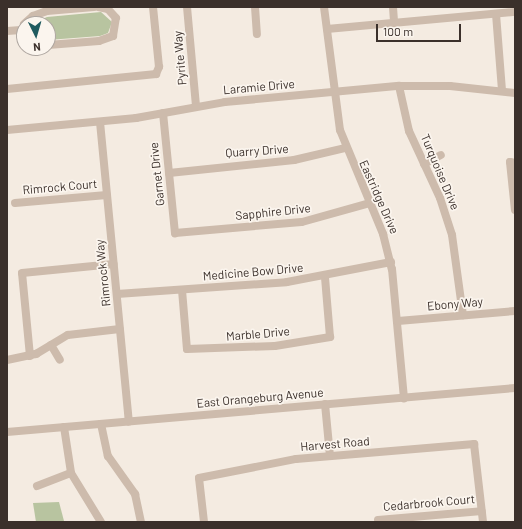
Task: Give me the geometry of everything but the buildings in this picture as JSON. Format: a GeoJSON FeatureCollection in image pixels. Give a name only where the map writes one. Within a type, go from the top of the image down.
{"type":"FeatureCollection","features":[{"type":"Feature","properties":{"kind":"street"},"geometry":{"type":"LineString","coordinates":[[33,16],[47,11],[94,7]]}},
{"type":"Feature","properties":{"kind":"street"},"geometry":{"type":"LineString","coordinates":[[56,44],[99,41],[113,36],[116,18],[108,9],[98,7]]}},
{"type":"Feature","properties":{"kind":"street"},"geometry":{"type":"LineString","coordinates":[[7,89],[156,74],[159,67],[153,7]]}},
{"type":"Feature","properties":{"kind":"street","name":"Pyrite Way"},"geometry":{"type":"LineString","coordinates":[[187,7],[196,106]]}},
{"type":"Feature","properties":{"kind":"street"},"geometry":{"type":"LineString","coordinates":[[254,7],[257,34]]}},
{"type":"Feature","properties":{"kind":"street","name":"Eastridge Drive"},"geometry":{"type":"LineString","coordinates":[[324,7],[333,92],[345,148],[370,203],[391,262],[398,321],[404,398]]}},
{"type":"Feature","properties":{"kind":"street"},"geometry":{"type":"LineString","coordinates":[[393,7],[394,23]]}},
{"type":"Feature","properties":{"kind":"street"},"geometry":{"type":"LineString","coordinates":[[326,29],[515,12]]}},
{"type":"Feature","properties":{"kind":"street"},"geometry":{"type":"LineString","coordinates":[[496,14],[502,90]]}},
{"type":"Feature","properties":{"kind":"street","name":"Laramie Drive"},"geometry":{"type":"LineString","coordinates":[[7,130],[100,122],[163,113],[196,106],[399,86],[502,90],[515,92]]}},
{"type":"Feature","properties":{"kind":"street","name":"Turquoise Drive"},"geometry":{"type":"LineString","coordinates":[[399,86],[409,131],[424,164],[452,235],[463,315]]}},
{"type":"Feature","properties":{"kind":"street","name":"Garnet Drive"},"geometry":{"type":"LineString","coordinates":[[163,113],[175,233]]}},
{"type":"Feature","properties":{"kind":"street","name":"Rimrock Way"},"geometry":{"type":"LineString","coordinates":[[100,122],[129,422]]}},
{"type":"Feature","properties":{"kind":"street","name":"Quarry Drive"},"geometry":{"type":"LineString","coordinates":[[169,173],[294,160],[345,148]]}},
{"type":"Feature","properties":{"kind":"street"},"geometry":{"type":"LineString","coordinates":[[424,164],[441,155]]}},
{"type":"Feature","properties":{"kind":"street"},"geometry":{"type":"LineString","coordinates":[[513,163],[515,210]]}},
{"type":"Feature","properties":{"kind":"street","name":"Rimrock Court"},"geometry":{"type":"LineString","coordinates":[[15,203],[107,195]]}},
{"type":"Feature","properties":{"kind":"street","name":"Sapphire Drive"},"geometry":{"type":"LineString","coordinates":[[175,233],[302,222],[370,203]]}},
{"type":"Feature","properties":{"kind":"street","name":"Medicine Bow Drive"},"geometry":{"type":"LineString","coordinates":[[117,294],[182,290],[325,277],[391,262]]}},
{"type":"Feature","properties":{"kind":"street"},"geometry":{"type":"LineString","coordinates":[[30,356],[22,273],[114,264]]}},
{"type":"Feature","properties":{"kind":"street","name":"Marble Drive"},"geometry":{"type":"LineString","coordinates":[[182,290],[188,349],[247,348],[330,337],[325,277]]}},
{"type":"Feature","properties":{"kind":"street","name":"Ebony Way"},"geometry":{"type":"LineString","coordinates":[[398,321],[515,311]]}},
{"type":"Feature","properties":{"kind":"street"},"geometry":{"type":"LineString","coordinates":[[7,360],[30,356],[76,333],[120,329]]}},
{"type":"Feature","properties":{"kind":"street"},"geometry":{"type":"LineString","coordinates":[[51,345],[60,360]]}},
{"type":"Feature","properties":{"kind":"street","name":"East Orangeburg Avenue"},"geometry":{"type":"LineString","coordinates":[[7,432],[515,388]]}},
{"type":"Feature","properties":{"kind":"street"},"geometry":{"type":"LineString","coordinates":[[325,404],[330,456]]}},
{"type":"Feature","properties":{"kind":"street"},"geometry":{"type":"LineString","coordinates":[[101,424],[106,449],[135,494],[141,522]]}},
{"type":"Feature","properties":{"kind":"street"},"geometry":{"type":"LineString","coordinates":[[64,427],[71,473],[101,522]]}},
{"type":"Feature","properties":{"kind":"street","name":"Harvest Road"},"geometry":{"type":"LineString","coordinates":[[204,522],[199,478],[276,462],[474,444],[482,511]]}},
{"type":"Feature","properties":{"kind":"street"},"geometry":{"type":"LineString","coordinates":[[38,486],[71,473]]}},
{"type":"Feature","properties":{"kind":"street"},"geometry":{"type":"LineString","coordinates":[[482,511],[483,522]]}},
{"type":"Feature","properties":{"kind":"street","name":"Cedarbrook Court"},"geometry":{"type":"LineString","coordinates":[[378,520],[482,511]]}},
{"type":"Feature","properties":{"kind":"green space"},"geometry":{"type":"Polygon","coordinates":[[[101,12],[112,22],[108,33],[100,36],[56,39],[56,16],[101,12]]]}},
{"type":"Feature","properties":{"kind":"green space"},"geometry":{"type":"Polygon","coordinates":[[[59,502],[64,521],[36,522],[33,503],[59,502]]]}}]}
